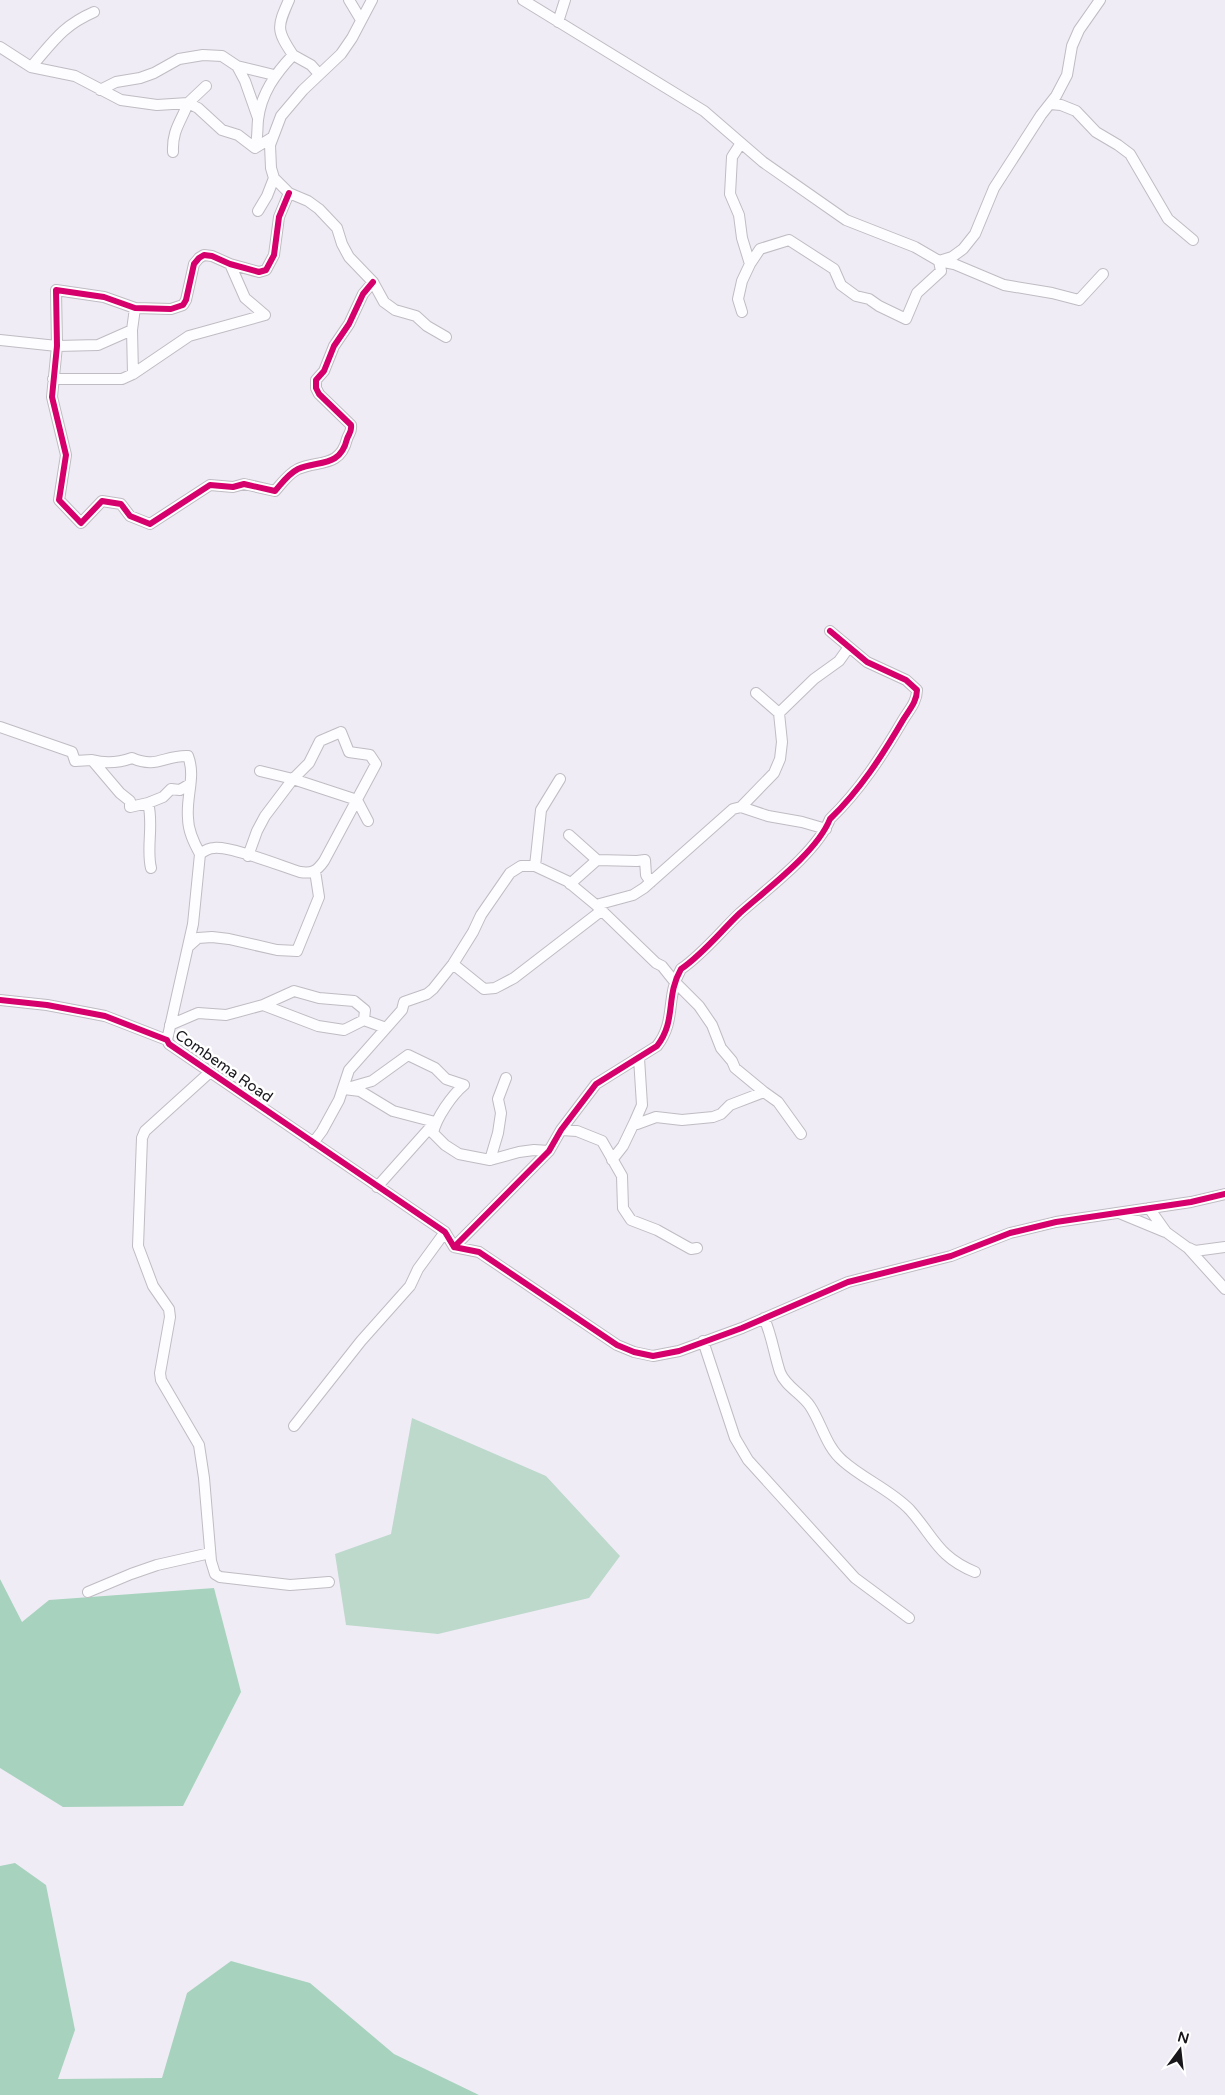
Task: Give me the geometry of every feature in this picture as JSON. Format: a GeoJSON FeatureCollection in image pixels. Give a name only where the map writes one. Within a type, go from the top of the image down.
{"type":"FeatureCollection","features":[{"type":"Feature","properties":{"kind":"street"},"geometry":{"type":"LineString","coordinates":[[289,0],[280,21],[279,30],[293,55],[311,65],[319,74]]}},
{"type":"Feature","properties":{"kind":"street"},"geometry":{"type":"LineString","coordinates":[[349,0],[361,20]]}},
{"type":"Feature","properties":{"kind":"street"},"geometry":{"type":"LineString","coordinates":[[258,211],[267,196],[274,178],[270,158],[273,137],[281,116],[303,90],[341,54],[352,38],[372,0]]}},
{"type":"Feature","properties":{"kind":"street"},"geometry":{"type":"LineString","coordinates":[[523,0],[704,110],[763,162],[838,216],[857,226],[916,247],[939,260],[954,264],[1004,285],[1052,293],[1078,300],[1103,274]]}},
{"type":"Feature","properties":{"kind":"street"},"geometry":{"type":"LineString","coordinates":[[558,22],[565,0]]}},
{"type":"Feature","properties":{"kind":"street"},"geometry":{"type":"LineString","coordinates":[[939,260],[952,257],[963,249],[975,234],[994,188],[1067,75],[1072,46],[1079,30],[1100,0]]}},
{"type":"Feature","properties":{"kind":"street"},"geometry":{"type":"LineString","coordinates":[[31,67],[64,28],[94,12]]}},
{"type":"Feature","properties":{"kind":"street"},"geometry":{"type":"LineString","coordinates":[[0,47],[31,67],[75,76],[121,100],[157,104],[188,102],[198,108],[222,130],[238,135],[255,148]]}},
{"type":"Feature","properties":{"kind":"street"},"geometry":{"type":"LineString","coordinates":[[100,90],[116,82],[140,78],[154,73],[179,59],[203,55],[222,56],[237,66],[274,76]]}},
{"type":"Feature","properties":{"kind":"street"},"geometry":{"type":"LineString","coordinates":[[255,148],[258,137],[258,118],[266,93],[274,76],[293,55]]}},
{"type":"Feature","properties":{"kind":"street"},"geometry":{"type":"LineString","coordinates":[[237,66],[245,81],[258,118]]}},
{"type":"Feature","properties":{"kind":"street"},"geometry":{"type":"LineString","coordinates":[[173,152],[174,130],[181,120],[188,102],[206,86]]}},
{"type":"Feature","properties":{"kind":"street"},"geometry":{"type":"LineString","coordinates":[[1050,104],[1062,105],[1076,111],[1096,132],[1130,154],[1168,219],[1194,240]]}},
{"type":"Feature","properties":{"kind":"street"},"geometry":{"type":"LineString","coordinates":[[255,148],[273,137]]}},
{"type":"Feature","properties":{"kind":"street"},"geometry":{"type":"LineString","coordinates":[[740,142],[732,157],[730,194],[739,215],[742,238],[750,264]]}},
{"type":"Feature","properties":{"kind":"street"},"geometry":{"type":"LineString","coordinates":[[274,178],[289,193],[308,202],[327,217],[337,228],[349,257],[373,282],[384,302],[389,307],[416,316],[427,326],[446,337]]}},
{"type":"Feature","properties":{"kind":"street"},"geometry":{"type":"LineString","coordinates":[[289,193],[279,218],[274,256],[266,270],[259,272],[230,264],[212,256],[198,258],[194,264],[186,300],[183,304],[171,309],[134,308],[104,297],[56,290],[57,346],[52,397],[66,455],[59,500],[81,523],[102,501],[121,504],[130,516],[150,524],[210,485],[233,487],[244,484],[275,491],[286,477],[296,470],[332,462],[347,444],[347,439],[352,431],[351,425],[319,394],[316,388],[316,380],[324,371],[334,346],[349,324],[363,294],[373,282]]}},
{"type":"Feature","properties":{"kind":"street"},"geometry":{"type":"LineString","coordinates":[[742,312],[738,299],[742,281],[750,264],[760,249],[789,240],[834,269],[841,285],[856,296],[869,298],[879,306],[906,319],[917,293],[941,271],[939,260]]}},
{"type":"Feature","properties":{"kind":"street"},"geometry":{"type":"LineString","coordinates":[[53,379],[122,378],[132,374],[189,336],[265,315],[245,298],[230,264]]}},
{"type":"Feature","properties":{"kind":"street"},"geometry":{"type":"LineString","coordinates":[[132,374],[134,308]]}},
{"type":"Feature","properties":{"kind":"street"},"geometry":{"type":"LineString","coordinates":[[0,340],[57,346],[98,345],[132,330]]}},
{"type":"Feature","properties":{"kind":"street"},"geometry":{"type":"LineString","coordinates":[[454,1247],[549,1151],[560,1130],[596,1084],[657,1046],[664,1037],[668,1026],[674,981],[681,969],[782,877],[826,829],[830,819],[876,766],[917,696],[917,690],[913,684],[868,662],[830,631]]}},
{"type":"Feature","properties":{"kind":"street"},"geometry":{"type":"LineString","coordinates":[[779,713],[814,679],[839,660],[849,647]]}},
{"type":"Feature","properties":{"kind":"street"},"geometry":{"type":"LineString","coordinates":[[453,964],[484,989],[495,988],[514,978],[599,908],[633,895],[651,882],[733,809],[741,806],[774,773],[780,759],[782,742],[779,713],[756,693]]}},
{"type":"Feature","properties":{"kind":"street"},"geometry":{"type":"LineString","coordinates":[[0,727],[72,752],[76,761],[92,760],[104,763],[121,762],[132,758],[144,764],[164,761],[175,755],[188,756],[192,768],[188,817],[191,838],[200,854],[196,905],[189,946],[167,1040]]}},
{"type":"Feature","properties":{"kind":"street"},"geometry":{"type":"LineString","coordinates":[[200,854],[212,848],[223,848],[248,856],[300,872],[308,873],[315,871],[324,861],[376,764],[370,755],[349,752],[341,732],[320,740],[309,763],[293,779],[265,816],[256,831],[248,856]]}},
{"type":"Feature","properties":{"kind":"street"},"geometry":{"type":"LineString","coordinates":[[92,760],[120,794],[130,801],[130,807],[148,803],[163,796],[170,789],[180,790],[190,784]]}},
{"type":"Feature","properties":{"kind":"street"},"geometry":{"type":"LineString","coordinates":[[260,771],[293,779],[357,800],[368,821]]}},
{"type":"Feature","properties":{"kind":"street"},"geometry":{"type":"LineString","coordinates":[[535,866],[541,810],[560,778]]}},
{"type":"Feature","properties":{"kind":"street"},"geometry":{"type":"LineString","coordinates":[[148,803],[150,810],[148,827],[150,847],[148,859],[151,868]]}},
{"type":"Feature","properties":{"kind":"street"},"geometry":{"type":"LineString","coordinates":[[741,806],[768,816],[802,822],[826,829]]}},
{"type":"Feature","properties":{"kind":"street"},"geometry":{"type":"LineString","coordinates":[[569,835],[597,860],[637,862],[645,860],[646,876],[651,882]]}},
{"type":"Feature","properties":{"kind":"street"},"geometry":{"type":"LineString","coordinates":[[570,884],[597,860]]}},
{"type":"Feature","properties":{"kind":"street"},"geometry":{"type":"LineString","coordinates":[[313,1143],[322,1131],[344,1089],[349,1070],[402,1010],[404,1002],[427,994],[453,964],[486,907],[510,873],[521,866],[535,866],[570,884],[599,908],[656,963],[662,966],[699,1006],[712,1025],[721,1048],[732,1061],[735,1068],[778,1102],[801,1134]]}},
{"type":"Feature","properties":{"kind":"street"},"geometry":{"type":"LineString","coordinates":[[189,946],[198,938],[212,937],[277,950],[297,951],[319,897],[315,871]]}},
{"type":"Feature","properties":{"kind":"street"},"geometry":{"type":"LineString","coordinates":[[170,1025],[198,1013],[226,1015],[263,1005],[294,991],[319,998],[354,1001],[365,1010],[364,1020]]}},
{"type":"Feature","properties":{"kind":"street","name":"Combema Road"},"geometry":{"type":"LineString","coordinates":[[0,1000],[47,1004],[105,1016],[167,1040],[169,1044],[209,1072],[445,1232]]}},
{"type":"Feature","properties":{"kind":"street"},"geometry":{"type":"LineString","coordinates":[[263,1005],[318,1026],[344,1030],[364,1020],[386,1028]]}},
{"type":"Feature","properties":{"kind":"street"},"geometry":{"type":"LineString","coordinates":[[344,1089],[372,1081],[408,1055],[435,1068],[446,1079],[464,1085],[457,1090],[435,1122],[376,1187]]}},
{"type":"Feature","properties":{"kind":"street"},"geometry":{"type":"LineString","coordinates":[[612,1160],[623,1146],[642,1105],[639,1058]]}},
{"type":"Feature","properties":{"kind":"street"},"geometry":{"type":"LineString","coordinates":[[209,1072],[145,1131],[142,1138],[137,1230],[140,1254],[154,1286],[169,1309],[170,1317],[160,1374],[161,1380],[199,1445],[204,1478],[212,1570],[215,1574],[220,1577],[290,1585],[330,1582]]}},
{"type":"Feature","properties":{"kind":"street"},"geometry":{"type":"LineString","coordinates":[[490,1160],[498,1133],[501,1113],[498,1099],[506,1078]]}},
{"type":"Feature","properties":{"kind":"street"},"geometry":{"type":"LineString","coordinates":[[344,1089],[360,1091],[393,1110],[435,1122]]}},
{"type":"Feature","properties":{"kind":"street"},"geometry":{"type":"LineString","coordinates":[[635,1121],[637,1124],[656,1117],[682,1120],[713,1117],[721,1114],[730,1105],[764,1092]]}},
{"type":"Feature","properties":{"kind":"street"},"geometry":{"type":"LineString","coordinates":[[435,1122],[433,1133],[445,1145],[459,1154],[490,1160],[519,1152],[549,1151]]}},
{"type":"Feature","properties":{"kind":"street"},"geometry":{"type":"LineString","coordinates":[[560,1130],[577,1132],[602,1141],[622,1176],[623,1208],[631,1220],[657,1230],[691,1250],[697,1248]]}},
{"type":"Feature","properties":{"kind":"street"},"geometry":{"type":"LineString","coordinates":[[294,1426],[361,1342],[410,1286],[418,1269],[445,1232],[454,1247],[479,1252],[617,1345],[634,1352],[652,1356],[664,1355],[742,1328],[848,1282],[952,1256],[1010,1233],[1056,1222],[1225,1194]]}},
{"type":"Feature","properties":{"kind":"street"},"geometry":{"type":"LineString","coordinates":[[1148,1208],[1166,1232]]}},
{"type":"Feature","properties":{"kind":"street"},"geometry":{"type":"LineString","coordinates":[[1119,1213],[1166,1232],[1188,1248],[1225,1289]]}},
{"type":"Feature","properties":{"kind":"street"},"geometry":{"type":"LineString","coordinates":[[1188,1248],[1195,1251],[1225,1247]]}},
{"type":"Feature","properties":{"kind":"street"},"geometry":{"type":"LineString","coordinates":[[764,1318],[771,1333],[781,1373],[785,1381],[809,1405],[832,1450],[842,1461],[910,1510],[927,1534],[951,1560],[975,1572]]}},
{"type":"Feature","properties":{"kind":"street"},"geometry":{"type":"LineString","coordinates":[[703,1341],[735,1438],[748,1460],[856,1578],[909,1618]]}},
{"type":"Feature","properties":{"kind":"street"},"geometry":{"type":"LineString","coordinates":[[88,1592],[157,1565],[210,1553]]}},
{"type":"Feature","properties":{"kind":"green space"},"geometry":{"type":"Polygon","coordinates":[[[412,1418],[546,1476],[620,1556],[589,1598],[438,1634],[346,1625],[335,1554],[391,1534],[412,1418]]]}},
{"type":"Feature","properties":{"kind":"green space"},"geometry":{"type":"Polygon","coordinates":[[[0,1579],[22,1622],[49,1600],[214,1588],[241,1692],[183,1806],[63,1807],[0,1768],[0,1579]]]}},
{"type":"Feature","properties":{"kind":"green space"},"geometry":{"type":"Polygon","coordinates":[[[15,1863],[46,1885],[75,2030],[58,2079],[162,2078],[187,1993],[231,1961],[310,1983],[394,2054],[479,2095],[0,2095],[0,1866],[15,1863]]]}},
{"type":"Feature","properties":{"kind":"cycle path"},"geometry":{"type":"LineString","coordinates":[[289,193],[279,217],[274,255],[266,270],[259,272],[204,255],[194,264],[186,300],[183,305],[171,309],[135,308],[104,297],[56,290],[57,346],[52,397],[66,455],[59,500],[81,523],[102,501],[121,504],[130,516],[150,524],[210,485],[233,487],[244,484],[275,491],[294,471],[334,459],[344,448],[351,431],[351,425],[319,394],[316,388],[316,380],[324,371],[334,346],[349,324],[363,294],[373,282]]}},
{"type":"Feature","properties":{"kind":"cycle path"},"geometry":{"type":"LineString","coordinates":[[454,1247],[549,1151],[561,1130],[596,1084],[657,1046],[667,1027],[673,989],[681,969],[803,857],[824,832],[830,819],[870,772],[887,747],[912,706],[917,690],[906,680],[867,662],[830,631]]}},
{"type":"Feature","properties":{"kind":"cycle path"},"geometry":{"type":"LineString","coordinates":[[0,1000],[47,1005],[105,1016],[167,1040],[169,1044],[445,1232],[454,1247],[479,1252],[617,1345],[634,1352],[653,1356],[679,1351],[742,1328],[848,1282],[951,1256],[1010,1233],[1056,1222],[1191,1202],[1225,1194]]}}]}
